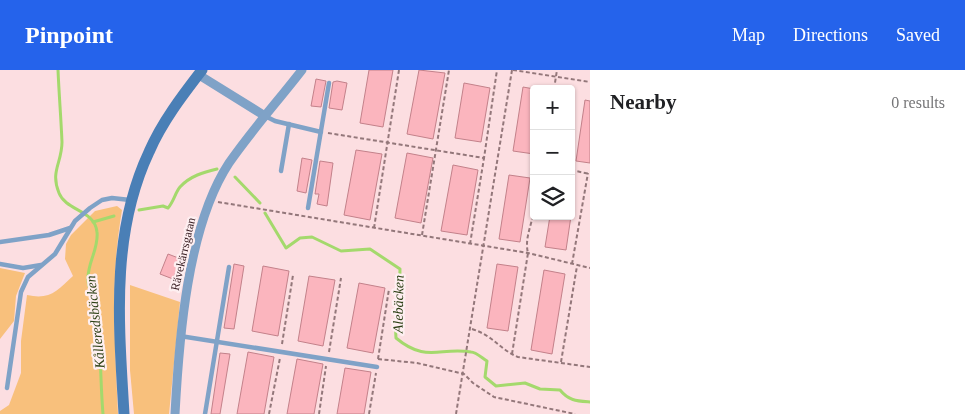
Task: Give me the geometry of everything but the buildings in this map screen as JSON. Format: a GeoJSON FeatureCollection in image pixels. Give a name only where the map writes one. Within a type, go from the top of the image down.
{"type":"FeatureCollection","features":[{"type":"Feature","properties":{"kind":"street","name":"Rävekärrsgatan"},"geometry":{"type":"LineString","coordinates":[[175,414],[179,335],[198,242],[210,200],[229,164],[302,70]]}},
{"type":"Feature","properties":{"kind":"street"},"geometry":{"type":"LineString","coordinates":[[124,414],[119,287],[124,236],[132,201],[148,152],[175,105],[198,72],[265,116]]}},
{"type":"Feature","properties":{"kind":"lane"},"geometry":{"type":"LineString","coordinates":[[308,208],[328,83]]}},
{"type":"Feature","properties":{"kind":"lane"},"geometry":{"type":"LineString","coordinates":[[265,116],[321,132]]}},
{"type":"Feature","properties":{"kind":"lane"},"geometry":{"type":"LineString","coordinates":[[281,171],[289,124]]}},
{"type":"Feature","properties":{"kind":"lane"},"geometry":{"type":"LineString","coordinates":[[7,388],[20,292],[28,277],[55,254],[75,221],[90,208],[102,200],[112,198],[132,201]]}},
{"type":"Feature","properties":{"kind":"lane"},"geometry":{"type":"LineString","coordinates":[[0,242],[49,235],[70,228]]}},
{"type":"Feature","properties":{"kind":"lane"},"geometry":{"type":"LineString","coordinates":[[0,264],[23,268],[42,264]]}},
{"type":"Feature","properties":{"kind":"lane"},"geometry":{"type":"LineString","coordinates":[[205,414],[229,267]]}},
{"type":"Feature","properties":{"kind":"lane"},"geometry":{"type":"LineString","coordinates":[[179,335],[377,367]]}},
{"type":"Feature","properties":{"kind":"path"},"geometry":{"type":"LineString","coordinates":[[374,228],[399,70]]}},
{"type":"Feature","properties":{"kind":"path"},"geometry":{"type":"LineString","coordinates":[[422,235],[449,70]]}},
{"type":"Feature","properties":{"kind":"path"},"geometry":{"type":"LineString","coordinates":[[470,244],[497,70]]}},
{"type":"Feature","properties":{"kind":"path"},"geometry":{"type":"LineString","coordinates":[[456,414],[472,329],[512,70],[590,82]]}},
{"type":"Feature","properties":{"kind":"path"},"geometry":{"type":"LineString","coordinates":[[555,85],[557,70]]}},
{"type":"Feature","properties":{"kind":"path"},"geometry":{"type":"LineString","coordinates":[[321,132],[484,158]]}},
{"type":"Feature","properties":{"kind":"path"},"geometry":{"type":"LineString","coordinates":[[572,265],[589,173],[575,171]]}},
{"type":"Feature","properties":{"kind":"path"},"geometry":{"type":"LineString","coordinates":[[210,200],[528,253],[590,268]]}},
{"type":"Feature","properties":{"kind":"path"},"geometry":{"type":"LineString","coordinates":[[512,354],[528,253],[526,237],[532,220]]}},
{"type":"Feature","properties":{"kind":"path"},"geometry":{"type":"LineString","coordinates":[[561,363],[577,266]]}},
{"type":"Feature","properties":{"kind":"path"},"geometry":{"type":"LineString","coordinates":[[319,414],[341,278]]}},
{"type":"Feature","properties":{"kind":"path"},"geometry":{"type":"LineString","coordinates":[[369,414],[389,290]]}},
{"type":"Feature","properties":{"kind":"path"},"geometry":{"type":"LineString","coordinates":[[472,329],[487,334],[512,354],[590,367]]}},
{"type":"Feature","properties":{"kind":"path"},"geometry":{"type":"LineString","coordinates":[[378,359],[417,364],[464,374],[473,383],[494,397],[562,413],[575,414]]}},
{"type":"Feature","properties":{"kind":"shaded area"},"geometry":{"type":"Polygon","coordinates":[[[117,206],[122,210],[118,236],[115,287],[118,414],[0,414],[0,411],[9,405],[21,373],[21,341],[27,295],[42,296],[53,293],[73,276],[65,259],[66,244],[71,235],[95,211],[117,206]]]}},
{"type":"Feature","properties":{"kind":"shaded area"},"geometry":{"type":"Polygon","coordinates":[[[0,268],[25,273],[16,296],[14,321],[0,339],[0,268]]]}},
{"type":"Feature","properties":{"kind":"shaded area"},"geometry":{"type":"Polygon","coordinates":[[[130,285],[180,302],[169,414],[134,414],[130,370],[130,285]]]}},
{"type":"Feature","properties":{"kind":"waterway","name":"Kålleredsbäcken"},"geometry":{"type":"LineString","coordinates":[[58,70],[62,149],[56,173],[57,185],[63,199],[91,219],[97,232],[88,280],[97,308],[103,414]]}},
{"type":"Feature","properties":{"kind":"waterway","name":"Alebäcken"},"geometry":{"type":"LineString","coordinates":[[139,210],[163,206],[168,208],[178,189],[184,183],[197,175],[217,169]]}},
{"type":"Feature","properties":{"kind":"waterway","name":"Alebäcken"},"geometry":{"type":"LineString","coordinates":[[235,177],[260,203]]}},
{"type":"Feature","properties":{"kind":"waterway","name":"Alebäcken"},"geometry":{"type":"LineString","coordinates":[[265,213],[286,248],[300,238],[312,237],[341,251],[370,249],[400,269],[396,338],[407,346],[424,352],[473,352],[487,361],[485,377],[496,386],[525,383],[540,389],[560,390],[563,394],[577,401],[590,402]]}},
{"type":"Feature","properties":{"kind":"waterway","name":"Alebäcken"},"geometry":{"type":"LineString","coordinates":[[93,222],[114,216]]}}]}
